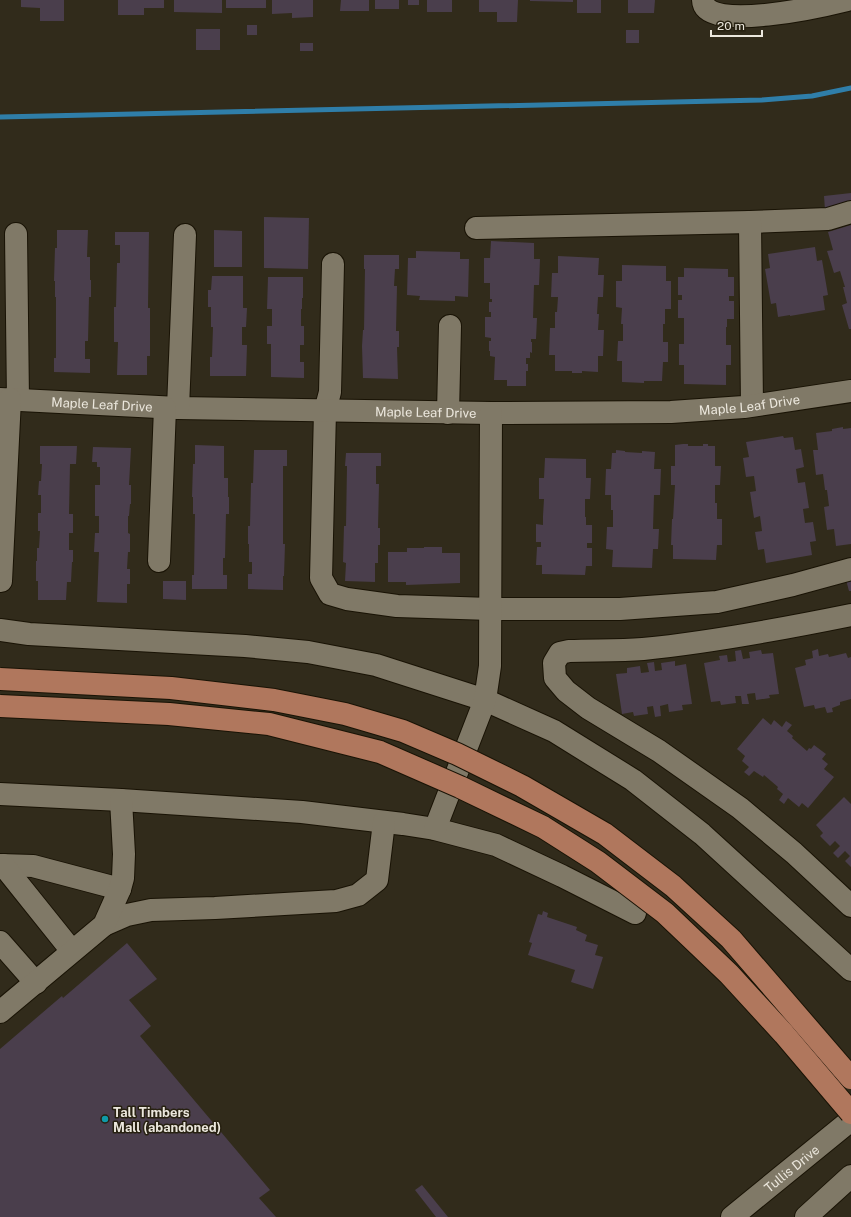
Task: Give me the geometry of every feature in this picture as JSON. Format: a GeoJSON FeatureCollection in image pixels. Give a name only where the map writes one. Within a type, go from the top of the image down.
{"type":"FeatureCollection","features":[{"type":"Feature","properties":{"kind":"main road"},"geometry":{"type":"LineString","coordinates":[[0,679],[171,688],[274,700],[345,714],[402,731],[457,754],[522,786],[604,834],[673,886],[731,939],[851,1078]]}},
{"type":"Feature","properties":{"kind":"main road"},"geometry":{"type":"LineString","coordinates":[[0,706],[169,714],[269,724],[380,752],[460,787],[543,828],[598,862],[665,914],[729,974],[784,1034],[851,1113]]}},
{"type":"Feature","properties":{"kind":"street"},"geometry":{"type":"LineString","coordinates":[[704,0],[706,9],[711,12],[753,16],[778,14],[815,8],[847,0]]}},
{"type":"Feature","properties":{"kind":"street"},"geometry":{"type":"LineString","coordinates":[[476,228],[750,222],[828,218],[851,212]]}},
{"type":"Feature","properties":{"kind":"street"},"geometry":{"type":"LineString","coordinates":[[750,222],[752,405]]}},
{"type":"Feature","properties":{"kind":"street"},"geometry":{"type":"LineString","coordinates":[[1,581],[16,234]]}},
{"type":"Feature","properties":{"kind":"street"},"geometry":{"type":"LineString","coordinates":[[159,561],[185,235]]}},
{"type":"Feature","properties":{"kind":"street"},"geometry":{"type":"LineString","coordinates":[[333,264],[330,392],[325,411],[321,578],[330,594],[347,599],[397,606],[491,609],[620,609],[717,602],[793,585],[851,569]]}},
{"type":"Feature","properties":{"kind":"street"},"geometry":{"type":"LineString","coordinates":[[448,413],[450,326]]}},
{"type":"Feature","properties":{"kind":"street","name":"Maple Leaf Drive"},"geometry":{"type":"LineString","coordinates":[[9,399],[171,408],[448,413],[671,412],[752,405],[851,391]]}},
{"type":"Feature","properties":{"kind":"street"},"geometry":{"type":"LineString","coordinates":[[435,829],[485,700],[490,666],[491,413]]}},
{"type":"Feature","properties":{"kind":"street"},"geometry":{"type":"LineString","coordinates":[[851,614],[724,638],[642,649],[569,651],[560,653],[554,663],[555,678],[566,691],[588,708],[659,751],[740,808],[794,853],[851,906]]}},
{"type":"Feature","properties":{"kind":"street"},"geometry":{"type":"LineString","coordinates":[[0,630],[29,634],[237,645],[308,652],[376,665],[485,700],[554,731],[633,780],[702,834],[851,970]]}},
{"type":"Feature","properties":{"kind":"street"},"geometry":{"type":"LineString","coordinates":[[0,794],[121,800],[302,812],[435,829],[496,845],[635,913]]}},
{"type":"Feature","properties":{"kind":"street"},"geometry":{"type":"LineString","coordinates":[[104,925],[120,889],[123,878],[124,854],[121,800]]}},
{"type":"Feature","properties":{"kind":"street"},"geometry":{"type":"LineString","coordinates":[[0,1012],[104,925],[127,916],[151,910],[336,901],[358,895],[377,880],[384,822]]}},
{"type":"Feature","properties":{"kind":"street"},"geometry":{"type":"LineString","coordinates":[[1,865],[33,866],[120,889]]}},
{"type":"Feature","properties":{"kind":"street"},"geometry":{"type":"LineString","coordinates":[[1,865],[72,951]]}},
{"type":"Feature","properties":{"kind":"street"},"geometry":{"type":"LineString","coordinates":[[0,942],[36,983]]}},
{"type":"Feature","properties":{"kind":"street","name":"Tullis Drive"},"geometry":{"type":"LineString","coordinates":[[732,1217],[851,1120]]}},
{"type":"Feature","properties":{"kind":"street"},"geometry":{"type":"LineString","coordinates":[[806,1217],[851,1176]]}},
{"type":"Feature","properties":{"kind":"building"},"geometry":{"type":"Polygon","coordinates":[[[21,0],[64,0],[64,21],[40,21],[40,8],[21,7],[21,0]]]}},
{"type":"Feature","properties":{"kind":"building"},"geometry":{"type":"Polygon","coordinates":[[[118,0],[164,0],[164,8],[144,8],[144,15],[118,15],[118,0]]]}},
{"type":"Feature","properties":{"kind":"building"},"geometry":{"type":"Polygon","coordinates":[[[174,0],[222,0],[222,13],[174,12],[174,0]]]}},
{"type":"Feature","properties":{"kind":"building"},"geometry":{"type":"Polygon","coordinates":[[[226,0],[266,0],[266,8],[226,8],[226,0]]]}},
{"type":"Feature","properties":{"kind":"building"},"geometry":{"type":"Polygon","coordinates":[[[272,0],[313,0],[313,17],[292,18],[292,13],[272,14],[272,0]]]}},
{"type":"Feature","properties":{"kind":"building"},"geometry":{"type":"Polygon","coordinates":[[[341,0],[369,0],[369,11],[340,11],[341,0]]]}},
{"type":"Feature","properties":{"kind":"building"},"geometry":{"type":"Polygon","coordinates":[[[375,0],[399,0],[399,9],[375,9],[375,0]]]}},
{"type":"Feature","properties":{"kind":"building"},"geometry":{"type":"Polygon","coordinates":[[[408,0],[419,0],[419,5],[408,5],[408,0]]]}},
{"type":"Feature","properties":{"kind":"building"},"geometry":{"type":"Polygon","coordinates":[[[427,0],[452,0],[452,12],[427,12],[427,0]]]}},
{"type":"Feature","properties":{"kind":"building"},"geometry":{"type":"Polygon","coordinates":[[[479,0],[518,0],[517,22],[497,22],[497,12],[479,12],[479,0]]]}},
{"type":"Feature","properties":{"kind":"building"},"geometry":{"type":"Polygon","coordinates":[[[573,0],[573,2],[530,1],[573,0]]]}},
{"type":"Feature","properties":{"kind":"building"},"geometry":{"type":"Polygon","coordinates":[[[577,0],[601,0],[601,13],[577,13],[577,0]]]}},
{"type":"Feature","properties":{"kind":"building"},"geometry":{"type":"Polygon","coordinates":[[[628,0],[655,0],[654,13],[628,13],[628,0]]]}},
{"type":"Feature","properties":{"kind":"building"},"geometry":{"type":"Polygon","coordinates":[[[247,25],[257,25],[257,35],[247,35],[247,25]]]}},
{"type":"Feature","properties":{"kind":"building"},"geometry":{"type":"Polygon","coordinates":[[[196,29],[220,29],[220,50],[196,50],[196,29]]]}},
{"type":"Feature","properties":{"kind":"building"},"geometry":{"type":"Polygon","coordinates":[[[626,30],[639,30],[639,43],[626,43],[626,30]]]}},
{"type":"Feature","properties":{"kind":"building"},"geometry":{"type":"Polygon","coordinates":[[[300,43],[313,43],[313,51],[300,51],[300,43]]]}},
{"type":"Feature","properties":{"kind":"building"},"geometry":{"type":"Polygon","coordinates":[[[851,193],[851,207],[825,210],[824,196],[851,193]]]}},
{"type":"Feature","properties":{"kind":"building"},"geometry":{"type":"Polygon","coordinates":[[[264,217],[309,218],[308,269],[264,268],[264,217]]]}},
{"type":"Feature","properties":{"kind":"building"},"geometry":{"type":"Polygon","coordinates":[[[851,225],[851,329],[849,329],[842,305],[847,303],[843,287],[845,287],[840,271],[834,273],[827,251],[833,250],[828,232],[851,225]]]}},
{"type":"Feature","properties":{"kind":"building"},"geometry":{"type":"Polygon","coordinates":[[[57,230],[88,230],[87,257],[90,257],[91,297],[89,297],[88,341],[85,341],[85,359],[90,359],[90,373],[54,372],[54,358],[56,358],[56,297],[54,281],[57,230]]]}},
{"type":"Feature","properties":{"kind":"building"},"geometry":{"type":"Polygon","coordinates":[[[214,230],[242,231],[242,267],[214,267],[214,230]]]}},
{"type":"Feature","properties":{"kind":"building"},"geometry":{"type":"Polygon","coordinates":[[[115,232],[149,232],[148,308],[150,308],[150,356],[147,356],[147,375],[117,375],[118,342],[114,342],[114,307],[116,307],[117,263],[120,263],[120,245],[115,245],[115,232]]]}},
{"type":"Feature","properties":{"kind":"building"},"geometry":{"type":"Polygon","coordinates":[[[491,241],[534,243],[534,259],[540,259],[539,285],[534,285],[533,318],[537,318],[536,339],[531,339],[532,353],[530,352],[530,358],[526,358],[528,371],[526,371],[526,386],[507,386],[507,380],[494,380],[495,357],[490,356],[489,341],[491,341],[491,338],[485,337],[485,317],[491,317],[491,312],[489,312],[489,302],[492,302],[492,299],[490,299],[490,283],[484,283],[484,258],[490,258],[491,241]]]}},
{"type":"Feature","properties":{"kind":"building"},"geometry":{"type":"Polygon","coordinates":[[[815,247],[817,261],[822,260],[828,295],[823,296],[825,310],[778,317],[776,303],[771,304],[765,269],[770,268],[768,254],[815,247]]]}},
{"type":"Feature","properties":{"kind":"building"},"geometry":{"type":"Polygon","coordinates":[[[416,251],[460,252],[460,259],[469,259],[468,297],[455,296],[455,301],[419,300],[420,296],[407,295],[408,258],[416,258],[416,251]]]}},
{"type":"Feature","properties":{"kind":"building"},"geometry":{"type":"Polygon","coordinates":[[[364,255],[399,255],[399,269],[395,269],[394,286],[397,286],[396,331],[399,331],[399,347],[397,347],[398,379],[363,378],[362,346],[364,330],[364,255]]]}},
{"type":"Feature","properties":{"kind":"building"},"geometry":{"type":"Polygon","coordinates":[[[558,256],[599,258],[598,275],[604,275],[603,297],[598,297],[598,330],[604,330],[603,356],[598,356],[598,372],[582,371],[582,373],[572,373],[572,371],[555,371],[555,355],[549,355],[550,328],[555,328],[555,312],[557,312],[558,297],[551,297],[552,273],[558,273],[558,256]]]}},
{"type":"Feature","properties":{"kind":"building"},"geometry":{"type":"Polygon","coordinates":[[[622,265],[666,266],[666,281],[671,281],[671,309],[665,309],[665,324],[663,324],[663,342],[668,342],[668,362],[663,362],[662,381],[644,381],[644,383],[622,382],[622,361],[617,361],[618,341],[623,341],[623,324],[621,324],[622,308],[616,307],[616,281],[622,281],[622,265]]]}},
{"type":"Feature","properties":{"kind":"building"},"geometry":{"type":"Polygon","coordinates":[[[684,268],[728,269],[728,277],[734,277],[734,296],[729,296],[729,301],[734,301],[734,319],[727,319],[726,327],[726,345],[731,345],[731,365],[726,365],[726,385],[684,384],[684,365],[679,365],[679,344],[684,344],[684,318],[678,318],[678,300],[682,300],[682,295],[678,295],[678,277],[684,277],[684,268]]]}},
{"type":"Feature","properties":{"kind":"building"},"geometry":{"type":"Polygon","coordinates":[[[212,276],[243,276],[243,308],[247,308],[246,327],[242,327],[242,345],[247,345],[246,376],[210,376],[213,327],[211,327],[211,307],[208,307],[208,290],[211,290],[212,276]]]}},
{"type":"Feature","properties":{"kind":"building"},"geometry":{"type":"Polygon","coordinates":[[[268,277],[303,277],[301,326],[304,326],[304,345],[300,345],[300,362],[304,362],[304,378],[271,377],[271,344],[267,344],[267,326],[272,326],[272,309],[267,309],[268,277]]]}},
{"type":"Feature","properties":{"kind":"building"},"geometry":{"type":"Polygon","coordinates":[[[843,427],[843,429],[851,428],[851,544],[836,546],[834,529],[827,530],[824,507],[829,506],[827,490],[825,490],[823,474],[816,475],[813,450],[818,450],[816,433],[832,431],[832,429],[843,427]]]}},
{"type":"Feature","properties":{"kind":"building"},"geometry":{"type":"Polygon","coordinates":[[[783,436],[784,438],[793,437],[795,450],[801,449],[804,467],[796,469],[798,483],[805,482],[809,508],[803,509],[805,523],[813,522],[816,541],[810,542],[812,555],[766,563],[764,549],[758,550],[755,532],[762,531],[760,516],[754,518],[750,492],[756,491],[754,476],[746,477],[743,458],[749,457],[746,442],[783,436]]]}},
{"type":"Feature","properties":{"kind":"building"},"geometry":{"type":"Polygon","coordinates":[[[688,444],[688,446],[703,446],[703,444],[708,444],[708,446],[715,446],[715,466],[721,466],[720,485],[715,485],[715,503],[717,503],[717,519],[722,519],[722,545],[717,545],[716,560],[673,559],[673,545],[671,545],[675,485],[671,485],[671,466],[675,466],[675,445],[688,444]]]}},
{"type":"Feature","properties":{"kind":"building"},"geometry":{"type":"Polygon","coordinates":[[[195,445],[224,446],[224,478],[228,478],[229,497],[229,514],[226,514],[225,558],[223,558],[223,575],[227,575],[227,589],[192,589],[192,575],[194,575],[195,514],[193,514],[192,497],[195,445]]]}},
{"type":"Feature","properties":{"kind":"building"},"geometry":{"type":"Polygon","coordinates":[[[40,446],[77,446],[76,464],[70,464],[69,514],[73,514],[73,533],[69,533],[69,550],[73,550],[73,562],[71,582],[67,582],[66,600],[38,600],[36,561],[37,548],[39,548],[40,531],[38,531],[38,513],[41,513],[41,495],[38,495],[42,464],[40,464],[40,446]]]}},
{"type":"Feature","properties":{"kind":"building"},"geometry":{"type":"Polygon","coordinates":[[[93,447],[131,448],[129,485],[131,485],[131,504],[128,516],[130,552],[128,552],[127,569],[130,569],[130,584],[127,584],[127,603],[97,602],[99,552],[94,552],[95,533],[99,533],[99,516],[95,516],[95,485],[100,485],[100,467],[97,467],[97,462],[92,462],[93,447]]]}},
{"type":"Feature","properties":{"kind":"building"},"geometry":{"type":"Polygon","coordinates":[[[254,450],[287,450],[287,466],[283,466],[283,544],[285,544],[283,590],[248,589],[248,574],[252,574],[252,562],[249,562],[248,526],[250,526],[251,483],[253,483],[254,450]]]}},
{"type":"Feature","properties":{"kind":"building"},"geometry":{"type":"Polygon","coordinates":[[[616,450],[642,453],[642,451],[655,452],[654,469],[661,469],[660,495],[654,495],[653,529],[659,529],[658,549],[653,549],[652,568],[612,567],[613,550],[606,549],[607,527],[613,527],[613,510],[611,510],[611,495],[605,495],[606,469],[611,469],[612,453],[616,453],[616,450]]]}},
{"type":"Feature","properties":{"kind":"building"},"geometry":{"type":"Polygon","coordinates":[[[346,453],[381,453],[381,466],[376,466],[376,484],[379,484],[378,528],[380,528],[380,545],[378,545],[378,563],[375,563],[375,582],[345,581],[346,563],[343,562],[344,526],[346,526],[346,453]]]}},
{"type":"Feature","properties":{"kind":"building"},"geometry":{"type":"Polygon","coordinates":[[[545,458],[586,459],[586,478],[591,478],[590,499],[585,499],[585,517],[586,525],[592,525],[592,543],[587,543],[587,548],[592,548],[592,566],[586,566],[585,575],[542,574],[542,565],[536,565],[537,547],[541,547],[541,542],[536,542],[536,524],[543,525],[544,499],[539,499],[539,478],[544,478],[545,458]]]}},
{"type":"Feature","properties":{"kind":"building"},"geometry":{"type":"Polygon","coordinates":[[[442,547],[442,553],[460,553],[460,583],[406,585],[406,582],[388,582],[388,552],[407,552],[407,548],[442,547]]]}},
{"type":"Feature","properties":{"kind":"building"},"geometry":{"type":"Polygon","coordinates":[[[851,575],[851,591],[849,591],[845,576],[851,575]]]}},
{"type":"Feature","properties":{"kind":"building"},"geometry":{"type":"Polygon","coordinates":[[[163,581],[186,581],[186,600],[163,599],[163,581]]]}},
{"type":"Feature","properties":{"kind":"building"},"geometry":{"type":"Polygon","coordinates":[[[818,649],[819,656],[828,654],[829,657],[846,653],[848,658],[851,657],[851,699],[840,702],[840,705],[832,708],[833,712],[827,713],[825,707],[815,709],[814,705],[804,707],[795,668],[806,665],[805,660],[813,658],[812,651],[818,649]]]}},
{"type":"Feature","properties":{"kind":"building"},"geometry":{"type":"Polygon","coordinates":[[[741,650],[743,659],[750,658],[749,652],[761,650],[762,654],[773,653],[779,694],[769,695],[770,698],[756,700],[755,693],[747,694],[749,704],[742,704],[741,696],[735,696],[736,703],[721,705],[720,701],[711,702],[704,663],[720,660],[719,656],[727,655],[728,662],[736,661],[735,651],[741,650]]]}},
{"type":"Feature","properties":{"kind":"building"},"geometry":{"type":"Polygon","coordinates":[[[675,661],[675,666],[686,664],[692,704],[682,705],[683,710],[669,712],[668,704],[660,706],[661,716],[655,717],[653,706],[647,707],[648,714],[634,716],[633,712],[622,714],[616,674],[627,673],[627,668],[640,666],[641,673],[649,672],[647,663],[654,662],[655,671],[662,670],[661,663],[675,661]]]}},
{"type":"Feature","properties":{"kind":"building"},"geometry":{"type":"Polygon","coordinates":[[[763,718],[771,725],[774,720],[782,727],[786,721],[792,725],[787,731],[793,736],[792,738],[807,751],[814,745],[826,754],[822,759],[828,764],[824,769],[834,777],[808,808],[802,803],[799,807],[788,798],[784,804],[779,800],[783,794],[777,789],[778,787],[764,775],[763,777],[754,771],[749,776],[744,772],[749,767],[742,761],[745,756],[737,749],[763,718]]]}},
{"type":"Feature","properties":{"kind":"building"},"geometry":{"type":"Polygon","coordinates":[[[844,797],[851,804],[851,867],[845,861],[850,856],[845,851],[838,858],[833,853],[840,846],[835,841],[830,846],[820,836],[823,833],[816,825],[844,797]]]}},
{"type":"Feature","properties":{"kind":"building"},"geometry":{"type":"Polygon","coordinates":[[[543,911],[548,913],[547,917],[577,927],[576,930],[587,935],[585,941],[598,945],[595,955],[603,957],[593,989],[571,982],[575,970],[528,955],[532,943],[529,942],[538,914],[542,915],[543,911]]]}},
{"type":"Feature","properties":{"kind":"building","name":"Tall Timbers Mall (abandoned)"},"geometry":{"type":"Polygon","coordinates":[[[127,943],[157,979],[129,1000],[151,1026],[140,1036],[270,1190],[259,1198],[276,1217],[0,1217],[0,1049],[62,996],[63,998],[127,943]]]}},
{"type":"Feature","properties":{"kind":"building"},"geometry":{"type":"Polygon","coordinates":[[[422,1185],[448,1217],[436,1217],[415,1190],[422,1185]]]}},
{"type":"Feature","properties":{"kind":"waterway"},"geometry":{"type":"LineString","coordinates":[[0,117],[762,100],[812,96],[851,88]]}},
{"type":"Feature","properties":{"kind":"place","name":"Tall Timbers Mall (abandoned)"},"geometry":{"type":"Point","coordinates":[105,1119]}}]}
